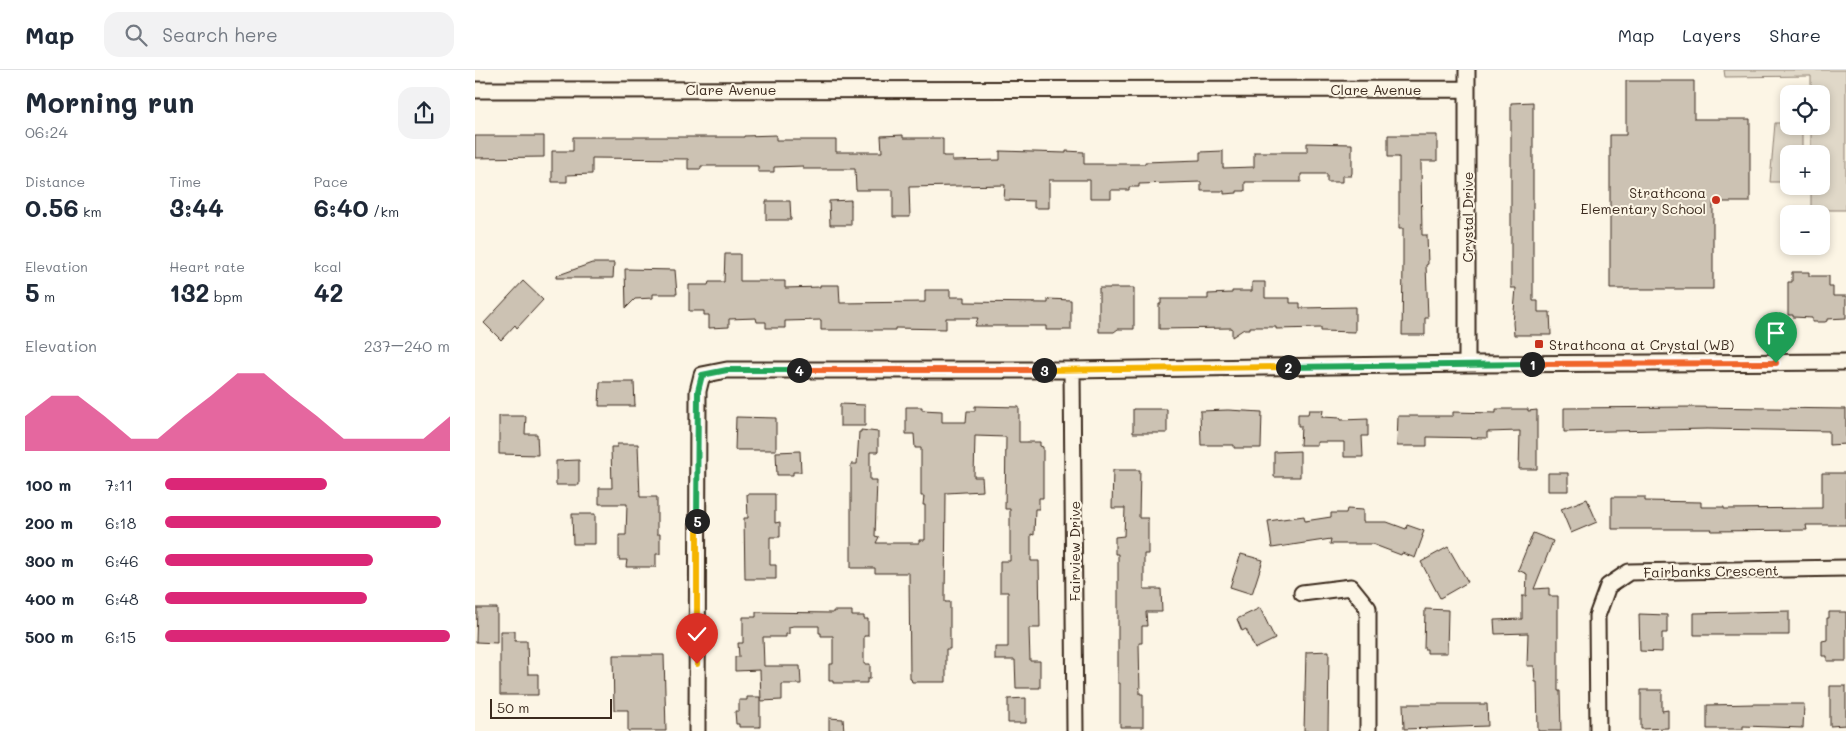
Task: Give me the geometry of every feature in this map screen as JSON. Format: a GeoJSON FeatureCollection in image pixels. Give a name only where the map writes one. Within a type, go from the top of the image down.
{"type":"FeatureCollection","features":[{"type":"Feature","properties":{"kind":"street","name":"Crystal Drive"},"geometry":{"type":"LineString","coordinates":[[1467,70],[1467,364]]}},
{"type":"Feature","properties":{"kind":"street","name":"Clare Avenue"},"geometry":{"type":"LineString","coordinates":[[475,90],[1467,89]]}},
{"type":"Feature","properties":{"kind":"street"},"geometry":{"type":"LineString","coordinates":[[697,731],[698,391],[702,375],[727,370],[1072,370],[1467,364],[1846,362]]}},
{"type":"Feature","properties":{"kind":"street","name":"Fairview Drive"},"geometry":{"type":"LineString","coordinates":[[1072,370],[1075,731]]}},
{"type":"Feature","properties":{"kind":"street","name":"Fairbanks Crescent"},"geometry":{"type":"LineString","coordinates":[[1599,731],[1597,616],[1608,586],[1629,572],[1846,568]]}},
{"type":"Feature","properties":{"kind":"street"},"geometry":{"type":"LineString","coordinates":[[1302,593],[1351,587],[1368,608],[1368,731]]}},
{"type":"Feature","properties":{"kind":"shaded area"},"geometry":{"type":"Polygon","coordinates":[[[1724,70],[1846,70],[1846,210],[1830,210],[1830,205],[1811,205],[1811,195],[1830,195],[1830,145],[1811,145],[1811,135],[1830,135],[1830,85],[1811,85],[1811,76],[1725,77],[1724,70]]]}},
{"type":"Feature","properties":{"kind":"shaded area"},"geometry":{"type":"Polygon","coordinates":[[[1775,123],[1780,123],[1780,135],[1802,135],[1802,145],[1780,145],[1780,182],[1770,182],[1775,123]]]}},
{"type":"Feature","properties":{"kind":"building"},"geometry":{"type":"Polygon","coordinates":[[[1626,81],[1694,81],[1694,119],[1750,119],[1750,202],[1713,202],[1713,289],[1610,289],[1610,135],[1626,135],[1626,81]]]}},
{"type":"Feature","properties":{"kind":"building"},"geometry":{"type":"Polygon","coordinates":[[[1533,102],[1533,301],[1538,301],[1538,312],[1550,312],[1551,335],[1514,335],[1513,323],[1516,288],[1511,288],[1511,103],[1533,102]]]}},
{"type":"Feature","properties":{"kind":"building"},"geometry":{"type":"Polygon","coordinates":[[[776,135],[776,140],[836,140],[836,152],[882,152],[881,136],[903,135],[903,138],[943,138],[943,156],[952,156],[952,161],[1000,160],[1000,151],[1066,153],[1066,151],[1084,152],[1084,164],[1145,164],[1145,162],[1200,160],[1200,152],[1223,151],[1223,168],[1254,167],[1254,152],[1307,152],[1307,143],[1352,144],[1352,173],[1351,176],[1342,176],[1342,182],[1327,182],[1327,174],[1301,174],[1301,182],[1245,182],[1245,191],[1224,194],[1224,191],[1201,191],[1201,182],[1139,184],[1139,187],[1129,187],[1129,190],[1111,190],[1111,198],[1090,198],[1090,180],[1049,180],[1049,208],[1034,208],[1034,201],[1004,200],[1005,185],[909,187],[910,217],[893,217],[893,190],[856,190],[855,169],[803,169],[803,166],[774,167],[774,172],[758,172],[758,166],[701,166],[701,169],[688,169],[688,159],[592,158],[592,174],[567,175],[567,182],[552,182],[552,151],[573,151],[573,137],[744,137],[776,135]]]}},
{"type":"Feature","properties":{"kind":"building"},"geometry":{"type":"Polygon","coordinates":[[[1388,135],[1437,135],[1437,161],[1421,161],[1422,235],[1427,235],[1428,264],[1426,265],[1428,318],[1425,318],[1425,335],[1402,335],[1403,228],[1399,228],[1399,157],[1388,157],[1388,135]]]}},
{"type":"Feature","properties":{"kind":"building"},"geometry":{"type":"Polygon","coordinates":[[[475,136],[544,136],[544,157],[475,158],[475,136]]]}},
{"type":"Feature","properties":{"kind":"building"},"geometry":{"type":"Polygon","coordinates":[[[851,200],[851,225],[830,225],[829,201],[851,200]]]}},
{"type":"Feature","properties":{"kind":"building"},"geometry":{"type":"Polygon","coordinates":[[[766,201],[790,201],[791,220],[766,220],[766,201]]]}},
{"type":"Feature","properties":{"kind":"building"},"geometry":{"type":"Polygon","coordinates":[[[725,254],[740,254],[740,281],[785,281],[785,288],[839,285],[840,303],[925,302],[925,290],[950,290],[950,297],[965,297],[965,302],[1048,303],[1048,299],[1071,300],[1071,330],[1046,330],[1046,326],[975,326],[978,318],[946,318],[946,329],[821,330],[821,320],[785,321],[785,328],[766,328],[766,322],[757,322],[756,318],[729,319],[729,327],[709,328],[709,315],[704,315],[704,311],[689,311],[689,285],[708,285],[709,282],[724,282],[725,254]]]}},
{"type":"Feature","properties":{"kind":"building"},"geometry":{"type":"Polygon","coordinates":[[[592,263],[614,263],[613,278],[556,278],[556,276],[592,263]]]}},
{"type":"Feature","properties":{"kind":"building"},"geometry":{"type":"Polygon","coordinates":[[[625,269],[675,270],[677,294],[653,294],[653,298],[635,299],[626,308],[625,269]]]}},
{"type":"Feature","properties":{"kind":"building"},"geometry":{"type":"Polygon","coordinates":[[[1792,272],[1809,272],[1809,276],[1829,276],[1829,287],[1833,287],[1833,296],[1846,296],[1846,318],[1827,319],[1825,322],[1812,322],[1812,318],[1788,315],[1788,282],[1792,282],[1792,272]]]}},
{"type":"Feature","properties":{"kind":"building"},"geometry":{"type":"Polygon","coordinates":[[[523,281],[543,300],[517,328],[515,325],[501,340],[484,323],[523,281]]]}},
{"type":"Feature","properties":{"kind":"building"},"geometry":{"type":"Polygon","coordinates":[[[1252,282],[1265,282],[1265,298],[1290,298],[1290,303],[1300,303],[1300,308],[1355,307],[1355,332],[1321,331],[1321,328],[1276,329],[1276,327],[1250,327],[1250,329],[1244,329],[1232,337],[1232,328],[1159,329],[1159,304],[1161,304],[1161,299],[1208,299],[1208,294],[1252,291],[1252,282]]]}},
{"type":"Feature","properties":{"kind":"building"},"geometry":{"type":"Polygon","coordinates":[[[1099,288],[1134,288],[1134,329],[1099,332],[1099,288]]]}},
{"type":"Feature","properties":{"kind":"building"},"geometry":{"type":"Polygon","coordinates":[[[600,382],[634,382],[635,406],[599,406],[600,382]]]}},
{"type":"Feature","properties":{"kind":"building"},"geometry":{"type":"Polygon","coordinates":[[[840,404],[865,405],[865,426],[840,426],[840,404]]]}},
{"type":"Feature","properties":{"kind":"building"},"geometry":{"type":"Polygon","coordinates":[[[975,406],[1019,407],[1019,442],[1040,442],[1040,446],[1043,447],[1043,498],[1039,498],[1039,509],[1035,509],[1034,535],[1031,534],[1031,561],[1039,561],[1040,628],[1029,628],[1030,661],[1040,661],[1040,688],[1016,688],[1015,660],[995,660],[995,647],[1008,647],[1008,592],[1000,592],[1000,561],[1010,561],[1010,509],[1005,509],[1006,437],[975,436],[974,477],[982,477],[983,491],[946,493],[945,602],[950,602],[950,649],[946,649],[946,682],[912,682],[910,679],[909,573],[875,573],[875,568],[851,568],[851,464],[857,464],[859,432],[861,430],[878,432],[878,452],[870,452],[870,480],[877,480],[875,536],[879,537],[876,543],[919,543],[919,540],[925,540],[925,505],[923,505],[924,496],[921,496],[921,448],[915,448],[914,434],[906,434],[906,407],[922,407],[922,410],[942,411],[942,422],[966,422],[967,411],[975,411],[975,406]]]}},
{"type":"Feature","properties":{"kind":"building"},"geometry":{"type":"Polygon","coordinates":[[[1564,408],[1846,409],[1846,444],[1829,445],[1829,431],[1707,429],[1564,432],[1564,408]]]}},
{"type":"Feature","properties":{"kind":"building"},"geometry":{"type":"Polygon","coordinates":[[[1133,409],[1167,409],[1167,433],[1133,433],[1133,409]]]}},
{"type":"Feature","properties":{"kind":"building"},"geometry":{"type":"Polygon","coordinates":[[[1496,409],[1537,410],[1537,469],[1519,469],[1520,431],[1487,432],[1487,438],[1427,437],[1427,446],[1397,446],[1398,416],[1453,416],[1453,412],[1496,413],[1496,409]]]}},
{"type":"Feature","properties":{"kind":"building"},"geometry":{"type":"Polygon","coordinates":[[[1309,410],[1323,410],[1322,417],[1341,418],[1341,420],[1368,419],[1368,436],[1362,436],[1363,457],[1344,457],[1344,442],[1317,442],[1317,445],[1300,445],[1301,426],[1298,426],[1298,414],[1308,414],[1309,410]]]}},
{"type":"Feature","properties":{"kind":"building"},"geometry":{"type":"Polygon","coordinates":[[[1200,411],[1262,412],[1261,448],[1234,448],[1234,445],[1201,445],[1200,411]]]}},
{"type":"Feature","properties":{"kind":"building"},"geometry":{"type":"Polygon","coordinates":[[[499,416],[526,416],[525,434],[537,434],[538,455],[499,454],[499,416]]]}},
{"type":"Feature","properties":{"kind":"building"},"geometry":{"type":"Polygon","coordinates":[[[736,417],[776,418],[776,450],[735,450],[736,417]]]}},
{"type":"Feature","properties":{"kind":"building"},"geometry":{"type":"Polygon","coordinates":[[[617,444],[638,444],[640,497],[657,497],[657,534],[660,534],[660,554],[656,554],[656,567],[626,567],[627,560],[619,560],[619,535],[626,535],[627,504],[599,504],[599,488],[612,488],[611,447],[617,447],[617,444]]]}},
{"type":"Feature","properties":{"kind":"building"},"geometry":{"type":"Polygon","coordinates":[[[800,451],[801,472],[793,472],[793,475],[777,475],[776,452],[800,451]]]}},
{"type":"Feature","properties":{"kind":"building"},"geometry":{"type":"Polygon","coordinates":[[[1300,451],[1300,477],[1274,477],[1274,452],[1300,451]]]}},
{"type":"Feature","properties":{"kind":"building"},"geometry":{"type":"Polygon","coordinates":[[[579,460],[579,485],[556,485],[556,461],[579,460]]]}},
{"type":"Feature","properties":{"kind":"building"},"geometry":{"type":"Polygon","coordinates":[[[1113,470],[1140,470],[1139,518],[1148,518],[1148,554],[1144,554],[1144,589],[1161,589],[1162,612],[1146,612],[1147,626],[1142,626],[1142,643],[1139,643],[1140,694],[1143,694],[1143,727],[1120,727],[1118,554],[1115,554],[1115,537],[1124,536],[1125,508],[1112,508],[1113,470]]]}},
{"type":"Feature","properties":{"kind":"building"},"geometry":{"type":"Polygon","coordinates":[[[1548,473],[1568,473],[1568,491],[1548,491],[1548,473]]]}},
{"type":"Feature","properties":{"kind":"building"},"geometry":{"type":"Polygon","coordinates":[[[1822,473],[1846,473],[1846,525],[1806,525],[1807,530],[1612,529],[1612,497],[1645,497],[1645,501],[1701,502],[1701,507],[1724,507],[1724,509],[1822,508],[1822,473]]]}},
{"type":"Feature","properties":{"kind":"building"},"geometry":{"type":"Polygon","coordinates":[[[747,494],[775,494],[775,523],[780,522],[780,537],[770,537],[770,565],[776,565],[776,579],[745,579],[744,518],[748,518],[747,494]]]}},
{"type":"Feature","properties":{"kind":"building"},"geometry":{"type":"Polygon","coordinates":[[[1587,499],[1597,522],[1571,533],[1561,509],[1587,499]]]}},
{"type":"Feature","properties":{"kind":"building"},"geometry":{"type":"Polygon","coordinates":[[[1347,509],[1363,510],[1363,522],[1387,522],[1406,529],[1407,525],[1424,531],[1415,558],[1372,544],[1330,544],[1331,539],[1272,548],[1268,521],[1304,516],[1305,521],[1331,517],[1331,513],[1346,513],[1347,509]]]}},
{"type":"Feature","properties":{"kind":"building"},"geometry":{"type":"Polygon","coordinates":[[[572,514],[595,514],[595,544],[573,544],[572,514]]]}},
{"type":"Feature","properties":{"kind":"building"},"geometry":{"type":"Polygon","coordinates":[[[1533,533],[1553,541],[1534,589],[1549,588],[1549,596],[1558,596],[1558,691],[1560,691],[1561,731],[1538,731],[1537,682],[1535,682],[1534,666],[1527,666],[1528,633],[1495,634],[1494,620],[1522,619],[1522,596],[1526,596],[1527,574],[1518,570],[1533,533]]]}},
{"type":"Feature","properties":{"kind":"building"},"geometry":{"type":"Polygon","coordinates":[[[1448,547],[1468,582],[1440,598],[1421,562],[1448,547]]]}},
{"type":"Feature","properties":{"kind":"building"},"geometry":{"type":"Polygon","coordinates":[[[1241,554],[1263,560],[1252,594],[1230,587],[1241,554]]]}},
{"type":"Feature","properties":{"kind":"building"},"geometry":{"type":"Polygon","coordinates":[[[477,608],[497,608],[497,643],[476,642],[477,608]]]}},
{"type":"Feature","properties":{"kind":"building"},"geometry":{"type":"Polygon","coordinates":[[[1260,608],[1275,639],[1255,649],[1246,629],[1242,631],[1237,619],[1260,608]]]}},
{"type":"Feature","properties":{"kind":"building"},"geometry":{"type":"Polygon","coordinates":[[[1425,609],[1448,610],[1447,653],[1427,653],[1427,649],[1424,649],[1425,609]]]}},
{"type":"Feature","properties":{"kind":"building"},"geometry":{"type":"Polygon","coordinates":[[[833,611],[852,611],[852,616],[864,616],[864,619],[868,619],[868,636],[864,636],[864,664],[870,664],[870,679],[867,679],[867,683],[833,683],[833,681],[829,681],[829,664],[833,664],[833,636],[821,636],[819,626],[793,626],[789,627],[789,634],[786,634],[786,637],[763,637],[764,666],[800,666],[801,684],[782,684],[782,700],[761,701],[760,670],[735,671],[735,657],[739,657],[738,643],[743,643],[743,617],[756,617],[756,612],[833,613],[833,611]]]}},
{"type":"Feature","properties":{"kind":"building"},"geometry":{"type":"Polygon","coordinates":[[[1789,611],[1789,635],[1694,635],[1694,613],[1789,611]]]}},
{"type":"Feature","properties":{"kind":"building"},"geometry":{"type":"Polygon","coordinates":[[[1829,612],[1846,612],[1846,661],[1827,661],[1827,656],[1822,656],[1822,641],[1827,640],[1827,618],[1829,618],[1829,612]]]}},
{"type":"Feature","properties":{"kind":"building"},"geometry":{"type":"Polygon","coordinates":[[[1639,614],[1667,615],[1667,633],[1662,633],[1662,652],[1640,651],[1639,614]]]}},
{"type":"Feature","properties":{"kind":"building"},"geometry":{"type":"Polygon","coordinates":[[[500,631],[515,631],[515,641],[527,641],[528,674],[538,674],[538,695],[500,695],[500,631]]]}},
{"type":"Feature","properties":{"kind":"building"},"geometry":{"type":"Polygon","coordinates":[[[1329,651],[1328,731],[1304,731],[1306,652],[1329,651]]]}},
{"type":"Feature","properties":{"kind":"building"},"geometry":{"type":"Polygon","coordinates":[[[613,655],[664,655],[666,731],[628,731],[628,710],[614,710],[613,655]]]}},
{"type":"Feature","properties":{"kind":"building"},"geometry":{"type":"Polygon","coordinates":[[[1830,686],[1846,686],[1846,725],[1830,726],[1830,686]]]}},
{"type":"Feature","properties":{"kind":"building"},"geometry":{"type":"Polygon","coordinates":[[[1641,690],[1662,690],[1662,711],[1668,710],[1668,728],[1641,729],[1641,690]]]}},
{"type":"Feature","properties":{"kind":"building"},"geometry":{"type":"Polygon","coordinates":[[[747,697],[760,697],[760,727],[739,727],[739,724],[736,724],[735,711],[739,711],[739,700],[747,700],[747,697]]]}},
{"type":"Feature","properties":{"kind":"building"},"geometry":{"type":"Polygon","coordinates":[[[1026,698],[1026,723],[1008,723],[1008,699],[1026,698]]]}},
{"type":"Feature","properties":{"kind":"building"},"geometry":{"type":"Polygon","coordinates":[[[1403,704],[1487,704],[1488,726],[1404,729],[1403,704]]]}},
{"type":"Feature","properties":{"kind":"building"},"geometry":{"type":"Polygon","coordinates":[[[1804,704],[1803,728],[1743,726],[1743,729],[1707,729],[1707,705],[1804,704]]]}},
{"type":"Feature","properties":{"kind":"building"},"geometry":{"type":"Polygon","coordinates":[[[829,718],[843,719],[844,731],[829,731],[829,718]]]}},
{"type":"Feature","properties":{"kind":"place","name":"Strathcona Elementary School"},"geometry":{"type":"Point","coordinates":[1716,200]}},
{"type":"Feature","properties":{"kind":"place","name":"Strathcona at Crystal (WB)"},"geometry":{"type":"Point","coordinates":[1539,344]}},
{"type":"Feature","properties":{"kind":"route"},"geometry":{"type":"LineString","coordinates":[[697,664],[698,391],[702,375],[727,370],[1072,370],[1467,364],[1776,363]]}}]}
